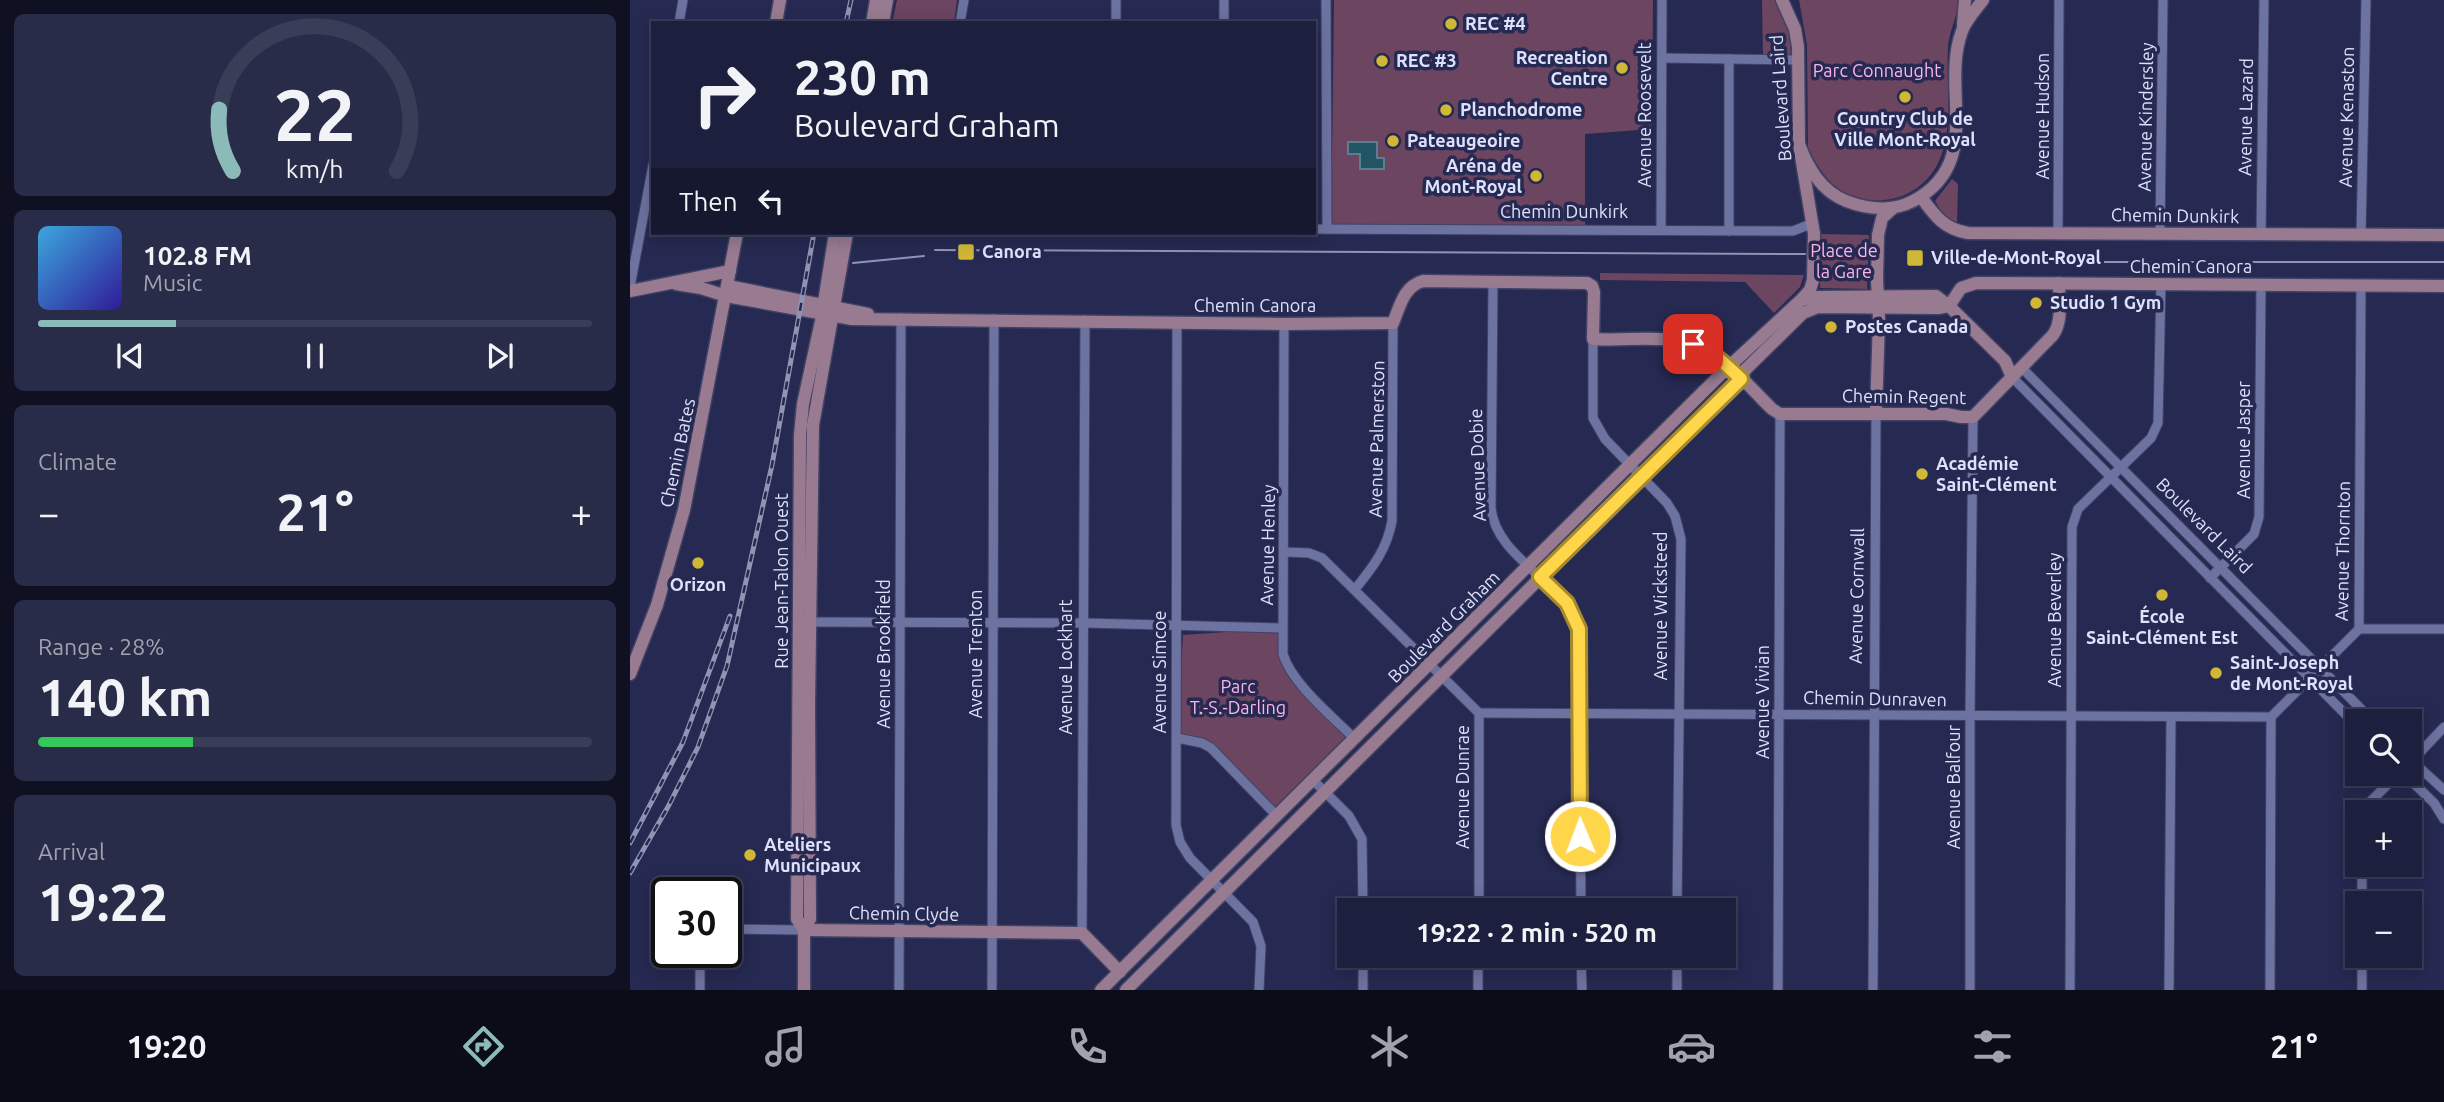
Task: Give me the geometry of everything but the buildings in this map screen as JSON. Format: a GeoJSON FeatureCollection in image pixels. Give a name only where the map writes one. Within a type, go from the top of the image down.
{"type":"FeatureCollection","features":[{"type":"Feature","properties":{"kind":"street"},"geometry":{"type":"LineString","coordinates":[[679,21],[683,0]]}},
{"type":"Feature","properties":{"kind":"street"},"geometry":{"type":"LineString","coordinates":[[776,21],[780,0]]}},
{"type":"Feature","properties":{"kind":"street"},"geometry":{"type":"LineString","coordinates":[[872,21],[876,0]]}},
{"type":"Feature","properties":{"kind":"street"},"geometry":{"type":"LineString","coordinates":[[883,21],[887,0]]}},
{"type":"Feature","properties":{"kind":"street"},"geometry":{"type":"LineString","coordinates":[[960,21],[964,0]]}},
{"type":"Feature","properties":{"kind":"street"},"geometry":{"type":"LineString","coordinates":[[1116,0],[1116,21]]}},
{"type":"Feature","properties":{"kind":"street"},"geometry":{"type":"LineString","coordinates":[[1224,0],[1224,21]]}},
{"type":"Feature","properties":{"kind":"street"},"geometry":{"type":"LineString","coordinates":[[1326,0],[1327,229]]}},
{"type":"Feature","properties":{"kind":"street","name":"Avenue Roosevelt"},"geometry":{"type":"LineString","coordinates":[[1661,230],[1662,0]]}},
{"type":"Feature","properties":{"kind":"street","name":"Boulevard Laird"},"geometry":{"type":"LineString","coordinates":[[1783,0],[1795,29],[1800,145],[1813,228],[1813,280],[1817,302]]}},
{"type":"Feature","properties":{"kind":"street"},"geometry":{"type":"LineString","coordinates":[[1791,0],[1795,29]]}},
{"type":"Feature","properties":{"kind":"street"},"geometry":{"type":"LineString","coordinates":[[1800,145],[1811,171],[1830,192],[1841,199],[1864,206],[1893,208],[1921,197],[1940,178],[1955,150],[1956,64],[1965,0]]}},
{"type":"Feature","properties":{"kind":"street"},"geometry":{"type":"LineString","coordinates":[[1962,29],[1983,0]]}},
{"type":"Feature","properties":{"kind":"street","name":"Avenue Hudson"},"geometry":{"type":"LineString","coordinates":[[2058,233],[2059,0]]}},
{"type":"Feature","properties":{"kind":"street","name":"Avenue Kindersley"},"geometry":{"type":"LineString","coordinates":[[2160,233],[2163,0]]}},
{"type":"Feature","properties":{"kind":"street","name":"Avenue Lazard"},"geometry":{"type":"LineString","coordinates":[[2261,235],[2264,0]]}},
{"type":"Feature","properties":{"kind":"street","name":"Avenue Kenaston"},"geometry":{"type":"LineString","coordinates":[[2361,234],[2366,0]]}},
{"type":"Feature","properties":{"kind":"street"},"geometry":{"type":"LineString","coordinates":[[1661,58],[1798,60]]}},
{"type":"Feature","properties":{"kind":"street"},"geometry":{"type":"LineString","coordinates":[[1729,59],[1729,231]]}},
{"type":"Feature","properties":{"kind":"street"},"geometry":{"type":"LineString","coordinates":[[651,176],[630,289],[676,284],[730,271]]}},
{"type":"Feature","properties":{"kind":"street","name":"Chemin Dunkirk"},"geometry":{"type":"LineString","coordinates":[[1921,197],[1937,219],[1954,230],[1968,233],[2444,235]]}},
{"type":"Feature","properties":{"kind":"street","name":"Avenue Cornwall"},"geometry":{"type":"LineString","coordinates":[[1873,990],[1878,235],[1882,218],[1893,208]]}},
{"type":"Feature","properties":{"kind":"street","name":"Chemin Dunkirk"},"geometry":{"type":"LineString","coordinates":[[1316,229],[1793,231],[1813,228]]}},
{"type":"Feature","properties":{"kind":"street","name":"Chemin Bates"},"geometry":{"type":"LineString","coordinates":[[630,674],[657,605],[684,510],[737,235]]}},
{"type":"Feature","properties":{"kind":"street","name":"Rue Jean-Talon Ouest"},"geometry":{"type":"LineString","coordinates":[[804,990],[804,930],[810,919],[804,622],[813,425],[835,235]]}},
{"type":"Feature","properties":{"kind":"street","name":"Rue Jean-Talon Ouest"},"geometry":{"type":"LineString","coordinates":[[827,310],[846,235]]}},
{"type":"Feature","properties":{"kind":"street","name":"Boulevard Laird"},"geometry":{"type":"LineString","coordinates":[[1801,300],[1810,290],[1813,280]]}},
{"type":"Feature","properties":{"kind":"street"},"geometry":{"type":"LineString","coordinates":[[1393,323],[1407,291],[1418,283],[1493,282]]}},
{"type":"Feature","properties":{"kind":"street","name":"Avenue Wicksteed"},"geometry":{"type":"LineString","coordinates":[[1493,282],[1587,283],[1592,286],[1593,418],[1602,436],[1667,503],[1679,525],[1677,898]]}},
{"type":"Feature","properties":{"kind":"street","name":"Avenue Dobie"},"geometry":{"type":"LineString","coordinates":[[1493,282],[1492,514],[1501,537],[1567,603],[1579,629],[1581,898]]}},
{"type":"Feature","properties":{"kind":"street","name":"Chemin Regent"},"geometry":{"type":"LineString","coordinates":[[1780,414],[1876,413],[1973,417],[2057,329],[2059,283]]}},
{"type":"Feature","properties":{"kind":"street","name":"Chemin Canora"},"geometry":{"type":"LineString","coordinates":[[676,284],[827,310],[894,318],[1177,323],[1393,323]]}},
{"type":"Feature","properties":{"kind":"street","name":"Chemin Canora"},"geometry":{"type":"LineString","coordinates":[[1949,306],[1955,294],[1969,284],[2444,286]]}},
{"type":"Feature","properties":{"kind":"street","name":"Avenue Beverley"},"geometry":{"type":"LineString","coordinates":[[2070,990],[2073,521],[2078,509],[2151,438],[2158,423],[2161,284]]}},
{"type":"Feature","properties":{"kind":"street","name":"Avenue Jasper"},"geometry":{"type":"LineString","coordinates":[[2210,578],[2254,534],[2259,517],[2261,285]]}},
{"type":"Feature","properties":{"kind":"street","name":"Avenue Thornton"},"geometry":{"type":"LineString","coordinates":[[2271,717],[2359,629],[2361,286]]}},
{"type":"Feature","properties":{"kind":"street"},"geometry":{"type":"LineString","coordinates":[[1801,300],[1877,302],[1936,296],[1949,306]]}},
{"type":"Feature","properties":{"kind":"street","name":"Boulevard Graham"},"geometry":{"type":"LineString","coordinates":[[1101,990],[1729,368],[1801,300]]}},
{"type":"Feature","properties":{"kind":"street","name":"Boulevard Graham"},"geometry":{"type":"LineString","coordinates":[[1132,988],[1223,893],[1640,476],[1741,379],[1746,369],[1817,302]]}},
{"type":"Feature","properties":{"kind":"street","name":"Boulevard Laird"},"geometry":{"type":"LineString","coordinates":[[1949,306],[2016,372],[2120,467],[2360,709]]}},
{"type":"Feature","properties":{"kind":"street","name":"Avenue Brookfield"},"geometry":{"type":"LineString","coordinates":[[894,318],[900,622],[899,990]]}},
{"type":"Feature","properties":{"kind":"street","name":"Avenue Trenton"},"geometry":{"type":"LineString","coordinates":[[992,990],[993,319]]}},
{"type":"Feature","properties":{"kind":"street","name":"Avenue Lockhart"},"geometry":{"type":"LineString","coordinates":[[1082,933],[1085,320]]}},
{"type":"Feature","properties":{"kind":"street","name":"Avenue Simcoe"},"geometry":{"type":"LineString","coordinates":[[1177,323],[1177,835],[1184,850],[1252,922],[1261,946],[1259,990]]}},
{"type":"Feature","properties":{"kind":"street","name":"Avenue Palmerston"},"geometry":{"type":"LineString","coordinates":[[1356,589],[1376,564],[1392,521],[1393,323]]}},
{"type":"Feature","properties":{"kind":"street","name":"Avenue Henley"},"geometry":{"type":"LineString","coordinates":[[1283,324],[1283,654],[1292,673],[1355,740]]}},
{"type":"Feature","properties":{"kind":"street"},"geometry":{"type":"LineString","coordinates":[[1593,339],[1682,341],[1704,348],[1772,410],[1780,414]]}},
{"type":"Feature","properties":{"kind":"street","name":"Boulevard Laird"},"geometry":{"type":"LineString","coordinates":[[2016,372],[2111,476],[2345,714]]}},
{"type":"Feature","properties":{"kind":"street","name":"Avenue Vivian"},"geometry":{"type":"LineString","coordinates":[[1778,990],[1780,414]]}},
{"type":"Feature","properties":{"kind":"street","name":"Avenue Balfour"},"geometry":{"type":"LineString","coordinates":[[1970,990],[1973,417]]}},
{"type":"Feature","properties":{"kind":"street","name":"Avenue Dunrae"},"geometry":{"type":"LineString","coordinates":[[1285,552],[1309,553],[1322,558],[1479,713],[1479,898]]}},
{"type":"Feature","properties":{"kind":"street"},"geometry":{"type":"LineString","coordinates":[[804,622],[1177,624],[1282,628]]}},
{"type":"Feature","properties":{"kind":"street"},"geometry":{"type":"LineString","coordinates":[[2359,629],[2444,629]]}},
{"type":"Feature","properties":{"kind":"street","name":"Chemin Dunraven"},"geometry":{"type":"LineString","coordinates":[[1479,713],[2271,717]]}},
{"type":"Feature","properties":{"kind":"street"},"geometry":{"type":"LineString","coordinates":[[2169,990],[2171,717]]}},
{"type":"Feature","properties":{"kind":"street"},"geometry":{"type":"LineString","coordinates":[[2270,990],[2271,717]]}},
{"type":"Feature","properties":{"kind":"street"},"geometry":{"type":"LineString","coordinates":[[2422,749],[2444,727]]}},
{"type":"Feature","properties":{"kind":"street"},"geometry":{"type":"LineString","coordinates":[[1177,738],[1202,743],[1210,748],[1277,816]]}},
{"type":"Feature","properties":{"kind":"street"},"geometry":{"type":"LineString","coordinates":[[2422,771],[2444,790]]}},
{"type":"Feature","properties":{"kind":"street"},"geometry":{"type":"LineString","coordinates":[[1313,780],[1349,816],[1362,839],[1363,898]]}},
{"type":"Feature","properties":{"kind":"street"},"geometry":{"type":"LineString","coordinates":[[2372,800],[2386,786]]}},
{"type":"Feature","properties":{"kind":"street"},"geometry":{"type":"LineString","coordinates":[[2416,786],[2434,803],[2444,819]]}},
{"type":"Feature","properties":{"kind":"street","name":"Chemin Clyde"},"geometry":{"type":"LineString","coordinates":[[742,929],[1082,933]]}},
{"type":"Feature","properties":{"kind":"street"},"geometry":{"type":"LineString","coordinates":[[1082,933],[1120,971],[1132,988]]}},
{"type":"Feature","properties":{"kind":"street"},"geometry":{"type":"LineString","coordinates":[[700,990],[701,968]]}},
{"type":"Feature","properties":{"kind":"street"},"geometry":{"type":"LineString","coordinates":[[1363,968],[1363,990]]}},
{"type":"Feature","properties":{"kind":"street"},"geometry":{"type":"LineString","coordinates":[[1478,968],[1478,990]]}},
{"type":"Feature","properties":{"kind":"street"},"geometry":{"type":"LineString","coordinates":[[1581,968],[1581,990]]}},
{"type":"Feature","properties":{"kind":"street"},"geometry":{"type":"LineString","coordinates":[[1676,990],[1677,968]]}},
{"type":"Feature","properties":{"kind":"street"},"geometry":{"type":"LineString","coordinates":[[2362,968],[2362,990]]}},
{"type":"Feature","properties":{"kind":"green space"},"geometry":{"type":"Polygon","coordinates":[[[897,0],[957,0],[954,21],[892,21],[897,0]]]}},
{"type":"Feature","properties":{"kind":"green space"},"geometry":{"type":"Polygon","coordinates":[[[1334,0],[1653,0],[1652,129],[1585,134],[1585,225],[1331,225],[1334,0]]]}},
{"type":"Feature","properties":{"kind":"green space"},"geometry":{"type":"Polygon","coordinates":[[[1762,0],[1782,0],[1798,60],[1763,59],[1762,0]]]}},
{"type":"Feature","properties":{"kind":"green space","name":"Parc Connaught"},"geometry":{"type":"Polygon","coordinates":[[[1799,0],[1959,0],[1948,47],[1948,123],[1945,142],[1931,175],[1911,192],[1886,200],[1855,198],[1830,182],[1812,157],[1808,148],[1807,45],[1799,0]]]}},
{"type":"Feature","properties":{"kind":"green space"},"geometry":{"type":"Polygon","coordinates":[[[1952,179],[1958,184],[1957,223],[1945,218],[1935,201],[1952,179]]]}},
{"type":"Feature","properties":{"kind":"green space","name":"Place de la Gare"},"geometry":{"type":"Polygon","coordinates":[[[1821,234],[1869,235],[1867,289],[1820,288],[1821,234]]]}},
{"type":"Feature","properties":{"kind":"green space"},"geometry":{"type":"Polygon","coordinates":[[[1600,273],[1804,275],[1800,287],[1774,313],[1745,282],[1600,280],[1600,273]]]}},
{"type":"Feature","properties":{"kind":"green space","name":"Parc T.-S.-Darling"},"geometry":{"type":"Polygon","coordinates":[[[1282,628],[1286,664],[1355,739],[1277,816],[1211,748],[1177,738],[1183,635],[1282,628]]]}},
{"type":"Feature","properties":{"kind":"water"},"geometry":{"type":"Polygon","coordinates":[[[1348,142],[1377,142],[1377,158],[1384,158],[1384,169],[1360,169],[1360,154],[1348,154],[1348,142]]]}},
{"type":"Feature","properties":{"kind":"tram line"},"geometry":{"type":"LineString","coordinates":[[935,250],[1805,254]]}},
{"type":"Feature","properties":{"kind":"tram line"},"geometry":{"type":"LineString","coordinates":[[853,263],[924,256]]}},
{"type":"Feature","properties":{"kind":"tram line"},"geometry":{"type":"LineString","coordinates":[[1936,262],[2444,262]]}},
{"type":"Feature","properties":{"kind":"railway"},"geometry":{"type":"LineString","coordinates":[[846,21],[851,0]]}},
{"type":"Feature","properties":{"kind":"railway"},"geometry":{"type":"LineString","coordinates":[[630,873],[698,747],[727,666],[772,465],[814,235]]}},
{"type":"Feature","properties":{"kind":"railway"},"geometry":{"type":"LineString","coordinates":[[630,843],[683,742],[730,616]]}},
{"type":"Feature","properties":{"kind":"place","name":"REC #4"},"geometry":{"type":"Point","coordinates":[1451,24]}},
{"type":"Feature","properties":{"kind":"place","name":"REC #3"},"geometry":{"type":"Point","coordinates":[1382,61]}},
{"type":"Feature","properties":{"kind":"place","name":"Recreation Centre"},"geometry":{"type":"Point","coordinates":[1622,68]}},
{"type":"Feature","properties":{"kind":"place","name":"Country Club de Ville Mont-Royal"},"geometry":{"type":"Point","coordinates":[1905,97]}},
{"type":"Feature","properties":{"kind":"place","name":"Planchodrome"},"geometry":{"type":"Point","coordinates":[1446,110]}},
{"type":"Feature","properties":{"kind":"place","name":"Pateaugeoire"},"geometry":{"type":"Point","coordinates":[1393,141]}},
{"type":"Feature","properties":{"kind":"place","name":"Aréna de Mont-Royal"},"geometry":{"type":"Point","coordinates":[1536,176]}},
{"type":"Feature","properties":{"kind":"place","name":"Canora"},"geometry":{"type":"Point","coordinates":[966,252]}},
{"type":"Feature","properties":{"kind":"place","name":"Ville-de-Mont-Royal"},"geometry":{"type":"Point","coordinates":[1915,258]}},
{"type":"Feature","properties":{"kind":"place","name":"Studio 1 Gym"},"geometry":{"type":"Point","coordinates":[2036,303]}},
{"type":"Feature","properties":{"kind":"place","name":"Postes Canada"},"geometry":{"type":"Point","coordinates":[1831,327]}},
{"type":"Feature","properties":{"kind":"place","name":"Académie Saint-Clément"},"geometry":{"type":"Point","coordinates":[1922,474]}},
{"type":"Feature","properties":{"kind":"place","name":"Orizon"},"geometry":{"type":"Point","coordinates":[698,563]}},
{"type":"Feature","properties":{"kind":"place","name":"École Saint-Clément Est"},"geometry":{"type":"Point","coordinates":[2162,595]}},
{"type":"Feature","properties":{"kind":"place","name":"Saint-Joseph de Mont-Royal"},"geometry":{"type":"Point","coordinates":[2216,673]}},
{"type":"Feature","properties":{"kind":"place","name":"Ateliers Municipaux"},"geometry":{"type":"Point","coordinates":[750,855]}},
{"type":"Feature","properties":{"kind":"route"},"geometry":{"type":"LineString","coordinates":[[1580,836],[1579,629],[1567,603],[1540,577],[1741,379],[1717,357],[1693,344]]}}]}
